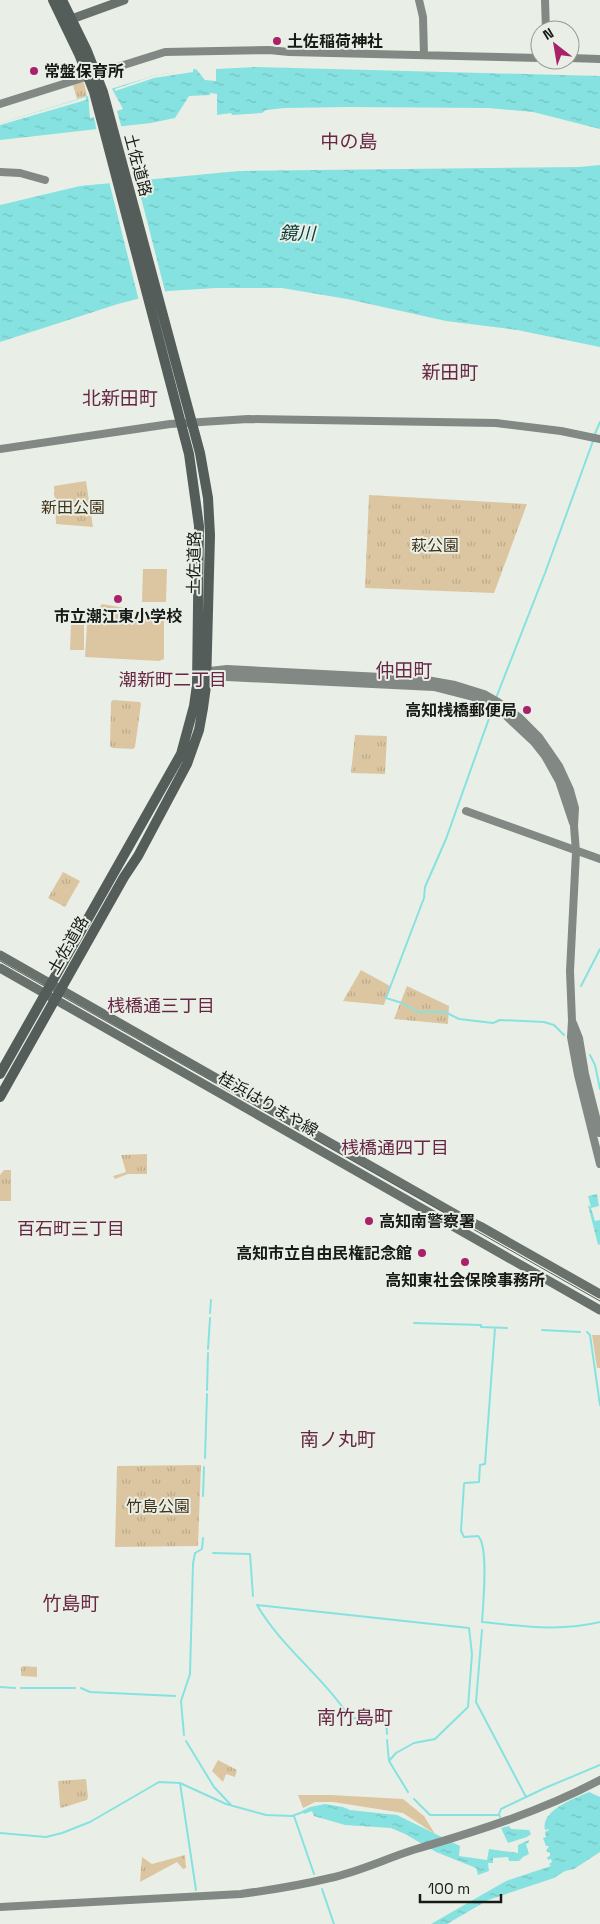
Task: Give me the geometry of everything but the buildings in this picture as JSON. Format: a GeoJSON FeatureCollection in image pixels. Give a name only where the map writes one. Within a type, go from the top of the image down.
{"type":"FeatureCollection","features":[{"type":"Feature","properties":{"kind":"highway","name":"土佐道路"},"geometry":{"type":"LineString","coordinates":[[0,1074],[46,994],[56,986],[138,856],[187,764],[199,730],[206,689],[203,672],[199,523],[189,454],[156,313],[98,91],[93,76],[67,21],[53,0]]}},
{"type":"Feature","properties":{"kind":"highway","name":"土佐道路"},"geometry":{"type":"LineString","coordinates":[[62,0],[67,21]]}},
{"type":"Feature","properties":{"kind":"highway","name":"土佐道路"},"geometry":{"type":"LineString","coordinates":[[156,313],[192,422],[200,453],[210,524],[203,672]]}},
{"type":"Feature","properties":{"kind":"highway","name":"土佐道路"},"geometry":{"type":"LineString","coordinates":[[0,1097],[55,999],[56,986]]}},
{"type":"Feature","properties":{"kind":"main road"},"geometry":{"type":"LineString","coordinates":[[67,21],[124,0]]}},
{"type":"Feature","properties":{"kind":"main road","name":"桂浜はりまや線"},"geometry":{"type":"LineString","coordinates":[[0,954],[449,1211],[480,1226],[600,1294]]}},
{"type":"Feature","properties":{"kind":"main road","name":"桂浜はりまや線"},"geometry":{"type":"LineString","coordinates":[[0,968],[600,1310]]}},
{"type":"Feature","properties":{"kind":"street"},"geometry":{"type":"LineString","coordinates":[[418,0],[423,17],[424,55]]}},
{"type":"Feature","properties":{"kind":"street"},"geometry":{"type":"LineString","coordinates":[[545,0],[546,20]]}},
{"type":"Feature","properties":{"kind":"street"},"geometry":{"type":"LineString","coordinates":[[0,104],[171,51],[269,50],[530,58]]}},
{"type":"Feature","properties":{"kind":"street"},"geometry":{"type":"LineString","coordinates":[[580,58],[600,59]]}},
{"type":"Feature","properties":{"kind":"street"},"geometry":{"type":"LineString","coordinates":[[0,172],[20,173],[45,180]]}},
{"type":"Feature","properties":{"kind":"street"},"geometry":{"type":"LineString","coordinates":[[0,450],[181,423],[248,419],[496,423],[561,431],[600,439]]}},
{"type":"Feature","properties":{"kind":"street"},"geometry":{"type":"LineString","coordinates":[[203,672],[227,669],[421,679],[455,685],[484,694],[498,702],[520,718],[539,737],[559,766],[570,790],[575,808],[576,852],[570,971],[571,1037],[578,1075],[600,1164]]}},
{"type":"Feature","properties":{"kind":"street"},"geometry":{"type":"LineString","coordinates":[[466,811],[600,860]]}},
{"type":"Feature","properties":{"kind":"street"},"geometry":{"type":"LineString","coordinates":[[572,1021],[579,1038],[585,1074],[600,1134]]}},
{"type":"Feature","properties":{"kind":"street"},"geometry":{"type":"LineString","coordinates":[[0,1907],[186,1897],[273,1890],[331,1878],[524,1814],[600,1780]]}},
{"type":"Feature","properties":{"kind":"green space"},"geometry":{"type":"Polygon","coordinates":[[[84,83],[87,96],[77,99],[73,85],[84,83]]]}},
{"type":"Feature","properties":{"kind":"green space","name":"新田公園"},"geometry":{"type":"Polygon","coordinates":[[[86,481],[93,527],[56,524],[54,486],[86,481]]]}},
{"type":"Feature","properties":{"kind":"green space","name":"萩公園"},"geometry":{"type":"Polygon","coordinates":[[[369,495],[527,504],[494,593],[365,588],[369,495]]]}},
{"type":"Feature","properties":{"kind":"green space"},"geometry":{"type":"Polygon","coordinates":[[[143,569],[167,569],[166,602],[142,602],[143,569]]]}},
{"type":"Feature","properties":{"kind":"green space"},"geometry":{"type":"Polygon","coordinates":[[[102,604],[164,615],[164,659],[159,661],[85,657],[87,624],[102,604]]]}},
{"type":"Feature","properties":{"kind":"green space"},"geometry":{"type":"Polygon","coordinates":[[[71,625],[84,625],[84,650],[70,650],[71,625]]]}},
{"type":"Feature","properties":{"kind":"green space"},"geometry":{"type":"Polygon","coordinates":[[[113,700],[140,702],[141,704],[135,747],[133,749],[112,748],[110,746],[111,702],[113,700]]]}},
{"type":"Feature","properties":{"kind":"green space"},"geometry":{"type":"Polygon","coordinates":[[[355,735],[387,736],[385,774],[351,773],[355,735]]]}},
{"type":"Feature","properties":{"kind":"green space"},"geometry":{"type":"Polygon","coordinates":[[[63,872],[80,881],[65,907],[48,898],[63,872]]]}},
{"type":"Feature","properties":{"kind":"green space"},"geometry":{"type":"Polygon","coordinates":[[[361,970],[390,986],[384,1005],[343,1001],[361,970]]]}},
{"type":"Feature","properties":{"kind":"green space"},"geometry":{"type":"Polygon","coordinates":[[[407,986],[449,1006],[448,1024],[394,1019],[407,986]]]}},
{"type":"Feature","properties":{"kind":"green space"},"geometry":{"type":"Polygon","coordinates":[[[147,1154],[147,1174],[128,1174],[115,1179],[113,1176],[126,1172],[121,1155],[147,1154]]]}},
{"type":"Feature","properties":{"kind":"green space"},"geometry":{"type":"Polygon","coordinates":[[[4,1170],[11,1170],[11,1201],[0,1201],[0,1175],[4,1170]]]}},
{"type":"Feature","properties":{"kind":"green space"},"geometry":{"type":"Polygon","coordinates":[[[592,1335],[600,1335],[600,1368],[597,1368],[592,1335]]]}},
{"type":"Feature","properties":{"kind":"green space","name":"竹島公園"},"geometry":{"type":"Polygon","coordinates":[[[201,1465],[198,1546],[115,1547],[117,1466],[201,1465]]]}},
{"type":"Feature","properties":{"kind":"green space"},"geometry":{"type":"Polygon","coordinates":[[[23,1666],[37,1667],[37,1677],[21,1676],[21,1668],[23,1666]]]}},
{"type":"Feature","properties":{"kind":"green space"},"geometry":{"type":"Polygon","coordinates":[[[218,1760],[237,1770],[235,1777],[226,1774],[223,1782],[212,1771],[218,1760]]]}},
{"type":"Feature","properties":{"kind":"green space"},"geometry":{"type":"Polygon","coordinates":[[[86,1779],[87,1800],[61,1808],[58,1781],[86,1779]]]}},
{"type":"Feature","properties":{"kind":"green space"},"geometry":{"type":"Polygon","coordinates":[[[298,1795],[403,1799],[424,1816],[435,1834],[403,1813],[333,1802],[315,1802],[303,1808],[298,1795]]]}},
{"type":"Feature","properties":{"kind":"green space"},"geometry":{"type":"Polygon","coordinates":[[[185,1855],[186,1868],[183,1869],[177,1862],[140,1882],[142,1857],[152,1864],[185,1855]]]}},
{"type":"Feature","properties":{"kind":"water"},"geometry":{"type":"Polygon","coordinates":[[[257,67],[600,76],[600,129],[533,112],[489,108],[285,108],[266,110],[262,113],[217,115],[217,94],[210,93],[210,95],[189,96],[175,118],[151,123],[0,140],[0,123],[153,76],[196,69],[205,80],[216,81],[216,69],[257,67]]]}},
{"type":"Feature","properties":{"kind":"water","name":"鏡川"},"geometry":{"type":"Polygon","coordinates":[[[600,165],[600,347],[517,330],[446,321],[347,299],[282,288],[216,288],[168,291],[118,304],[0,342],[0,205],[80,186],[239,171],[579,167],[600,165]]]}},
{"type":"Feature","properties":{"kind":"water"},"geometry":{"type":"Polygon","coordinates":[[[597,1194],[599,1206],[591,1208],[595,1221],[600,1220],[600,1244],[598,1245],[588,1205],[591,1207],[588,1196],[597,1194]]]}},
{"type":"Feature","properties":{"kind":"water"},"geometry":{"type":"Polygon","coordinates":[[[589,1792],[600,1797],[600,1852],[574,1869],[565,1871],[554,1878],[488,1900],[447,1924],[431,1924],[506,1881],[551,1866],[549,1864],[552,1862],[551,1859],[548,1860],[547,1857],[550,1856],[550,1853],[546,1851],[549,1846],[546,1846],[543,1838],[546,1837],[545,1832],[549,1830],[545,1830],[548,1816],[568,1801],[589,1792]]]}},
{"type":"Feature","properties":{"kind":"water"},"geometry":{"type":"Polygon","coordinates":[[[325,1804],[350,1810],[397,1815],[460,1846],[459,1856],[487,1860],[489,1849],[518,1853],[518,1845],[529,1840],[526,1844],[529,1854],[519,1861],[509,1861],[508,1857],[493,1858],[493,1863],[488,1863],[489,1871],[478,1875],[476,1868],[436,1852],[391,1828],[345,1825],[314,1816],[312,1811],[304,1814],[302,1811],[325,1804]]]}},
{"type":"Feature","properties":{"kind":"water"},"geometry":{"type":"Polygon","coordinates":[[[509,1826],[511,1829],[529,1830],[531,1834],[508,1843],[501,1828],[509,1826]]]}},
{"type":"Feature","properties":{"kind":"pier"},"geometry":{"type":"Polygon","coordinates":[[[193,69],[193,72],[154,78],[115,91],[115,89],[153,76],[193,69]]]}},
{"type":"Feature","properties":{"kind":"pier"},"geometry":{"type":"Polygon","coordinates":[[[111,87],[123,109],[117,111],[122,129],[97,132],[94,117],[90,118],[88,94],[111,87]]]}},
{"type":"Feature","properties":{"kind":"pier"},"geometry":{"type":"Polygon","coordinates":[[[86,97],[86,100],[0,125],[0,123],[86,97]]]}},
{"type":"Feature","properties":{"kind":"pier"},"geometry":{"type":"Polygon","coordinates":[[[136,178],[166,295],[139,301],[109,181],[136,178]]]}},
{"type":"Feature","properties":{"kind":"waterway"},"geometry":{"type":"LineString","coordinates":[[594,436],[600,422]]}},
{"type":"Feature","properties":{"kind":"waterway"},"geometry":{"type":"LineString","coordinates":[[496,698],[545,573],[593,441]]}},
{"type":"Feature","properties":{"kind":"waterway"},"geometry":{"type":"LineString","coordinates":[[492,710],[446,839],[425,887],[424,898],[386,998],[402,1003],[418,1012],[445,1012],[459,1019],[493,1023],[500,1020],[544,1022],[554,1025],[564,1035]]}},
{"type":"Feature","properties":{"kind":"waterway"},"geometry":{"type":"LineString","coordinates":[[581,986],[600,949]]}},
{"type":"Feature","properties":{"kind":"waterway"},"geometry":{"type":"LineString","coordinates":[[590,1055],[595,1065],[600,1089]]}},
{"type":"Feature","properties":{"kind":"waterway"},"geometry":{"type":"LineString","coordinates":[[210,1313],[211,1300]]}},
{"type":"Feature","properties":{"kind":"waterway"},"geometry":{"type":"LineString","coordinates":[[208,1349],[210,1318]]}},
{"type":"Feature","properties":{"kind":"waterway"},"geometry":{"type":"LineString","coordinates":[[414,1323],[481,1325],[481,1327],[507,1328]]}},
{"type":"Feature","properties":{"kind":"waterway"},"geometry":{"type":"LineString","coordinates":[[495,1328],[485,1464],[480,1465],[479,1482],[464,1484],[461,1531],[464,1537],[478,1536],[481,1542],[484,1563],[482,1622],[556,1627],[570,1627],[600,1622]]}},
{"type":"Feature","properties":{"kind":"waterway"},"geometry":{"type":"LineString","coordinates":[[542,1330],[580,1332]]}},
{"type":"Feature","properties":{"kind":"waterway"},"geometry":{"type":"LineString","coordinates":[[587,1332],[590,1335],[600,1405]]}},
{"type":"Feature","properties":{"kind":"waterway"},"geometry":{"type":"LineString","coordinates":[[207,1390],[208,1353]]}},
{"type":"Feature","properties":{"kind":"waterway"},"geometry":{"type":"LineString","coordinates":[[205,1458],[207,1394]]}},
{"type":"Feature","properties":{"kind":"waterway"},"geometry":{"type":"LineString","coordinates":[[203,1496],[204,1467]]}},
{"type":"Feature","properties":{"kind":"waterway"},"geometry":{"type":"LineString","coordinates":[[184,1735],[181,1701],[190,1674],[193,1564],[195,1553],[202,1549],[203,1538]]}},
{"type":"Feature","properties":{"kind":"waterway"},"geometry":{"type":"LineString","coordinates":[[213,1553],[250,1554],[253,1596]]}},
{"type":"Feature","properties":{"kind":"waterway"},"geometry":{"type":"LineString","coordinates":[[257,1605],[469,1628],[472,1654],[468,1707],[435,1739],[414,1743],[396,1753],[389,1761]]}},
{"type":"Feature","properties":{"kind":"waterway"},"geometry":{"type":"LineString","coordinates":[[257,1605],[278,1635],[328,1689],[350,1718],[386,1720],[387,1734]]}},
{"type":"Feature","properties":{"kind":"waterway"},"geometry":{"type":"LineString","coordinates":[[482,1630],[476,1702],[526,1797]]}},
{"type":"Feature","properties":{"kind":"waterway"},"geometry":{"type":"LineString","coordinates":[[0,1687],[15,1688]]}},
{"type":"Feature","properties":{"kind":"waterway"},"geometry":{"type":"LineString","coordinates":[[21,1688],[75,1688]]}},
{"type":"Feature","properties":{"kind":"waterway"},"geometry":{"type":"LineString","coordinates":[[81,1688],[90,1692],[175,1696]]}},
{"type":"Feature","properties":{"kind":"waterway"},"geometry":{"type":"LineString","coordinates":[[387,1740],[389,1761],[408,1792]]}},
{"type":"Feature","properties":{"kind":"waterway"},"geometry":{"type":"LineString","coordinates":[[186,1741],[214,1787],[231,1805]]}},
{"type":"Feature","properties":{"kind":"waterway"},"geometry":{"type":"LineString","coordinates":[[500,1817],[501,1809],[600,1765]]}},
{"type":"Feature","properties":{"kind":"waterway"},"geometry":{"type":"LineString","coordinates":[[0,1833],[46,1837],[62,1833],[90,1822],[159,1782],[180,1783],[226,1804],[266,1815],[292,1816],[303,1812]]}},
{"type":"Feature","properties":{"kind":"waterway"},"geometry":{"type":"LineString","coordinates":[[180,1783],[196,1890]]}},
{"type":"Feature","properties":{"kind":"waterway"},"geometry":{"type":"LineString","coordinates":[[414,1799],[430,1815],[499,1815]]}},
{"type":"Feature","properties":{"kind":"waterway"},"geometry":{"type":"LineString","coordinates":[[294,1816],[314,1874]]}},
{"type":"Feature","properties":{"kind":"waterway"},"geometry":{"type":"LineString","coordinates":[[322,1889],[334,1924]]}},
{"type":"Feature","properties":{"kind":"tram line"},"geometry":{"type":"LineString","coordinates":[[0,961],[600,1301]]}},
{"type":"Feature","properties":{"kind":"place","name":"土佐稲荷神社"},"geometry":{"type":"Point","coordinates":[277,41]}},
{"type":"Feature","properties":{"kind":"place","name":"常盤保育所"},"geometry":{"type":"Point","coordinates":[34,71]}},
{"type":"Feature","properties":{"kind":"place","name":"市立潮江東小学校"},"geometry":{"type":"Point","coordinates":[118,599]}},
{"type":"Feature","properties":{"kind":"place","name":"高知桟橋郵便局"},"geometry":{"type":"Point","coordinates":[527,710]}},
{"type":"Feature","properties":{"kind":"place","name":"高知南警察署"},"geometry":{"type":"Point","coordinates":[369,1221]}},
{"type":"Feature","properties":{"kind":"place","name":"高知市立自由民権記念館"},"geometry":{"type":"Point","coordinates":[422,1253]}},
{"type":"Feature","properties":{"kind":"place","name":"高知東社会保険事務所"},"geometry":{"type":"Point","coordinates":[465,1262]}},
{"type":"Feature","properties":{"kind":"district","name":"中の島"},"geometry":{"type":"Point","coordinates":[349,141]}},
{"type":"Feature","properties":{"kind":"district","name":"新田町"},"geometry":{"type":"Point","coordinates":[450,372]}},
{"type":"Feature","properties":{"kind":"district","name":"北新田町"},"geometry":{"type":"Point","coordinates":[120,398]}},
{"type":"Feature","properties":{"kind":"district","name":"仲田町"},"geometry":{"type":"Point","coordinates":[404,670]}},
{"type":"Feature","properties":{"kind":"district","name":"潮新町二丁目"},"geometry":{"type":"Point","coordinates":[173,679]}},
{"type":"Feature","properties":{"kind":"district","name":"桟橋通三丁目"},"geometry":{"type":"Point","coordinates":[161,1005]}},
{"type":"Feature","properties":{"kind":"district","name":"桟橋通四丁目"},"geometry":{"type":"Point","coordinates":[395,1147]}},
{"type":"Feature","properties":{"kind":"district","name":"百石町三丁目"},"geometry":{"type":"Point","coordinates":[71,1228]}},
{"type":"Feature","properties":{"kind":"district","name":"南ノ丸町"},"geometry":{"type":"Point","coordinates":[338,1439]}},
{"type":"Feature","properties":{"kind":"district","name":"竹島町"},"geometry":{"type":"Point","coordinates":[71,1603]}},
{"type":"Feature","properties":{"kind":"district","name":"南竹島町"},"geometry":{"type":"Point","coordinates":[355,1717]}}]}
